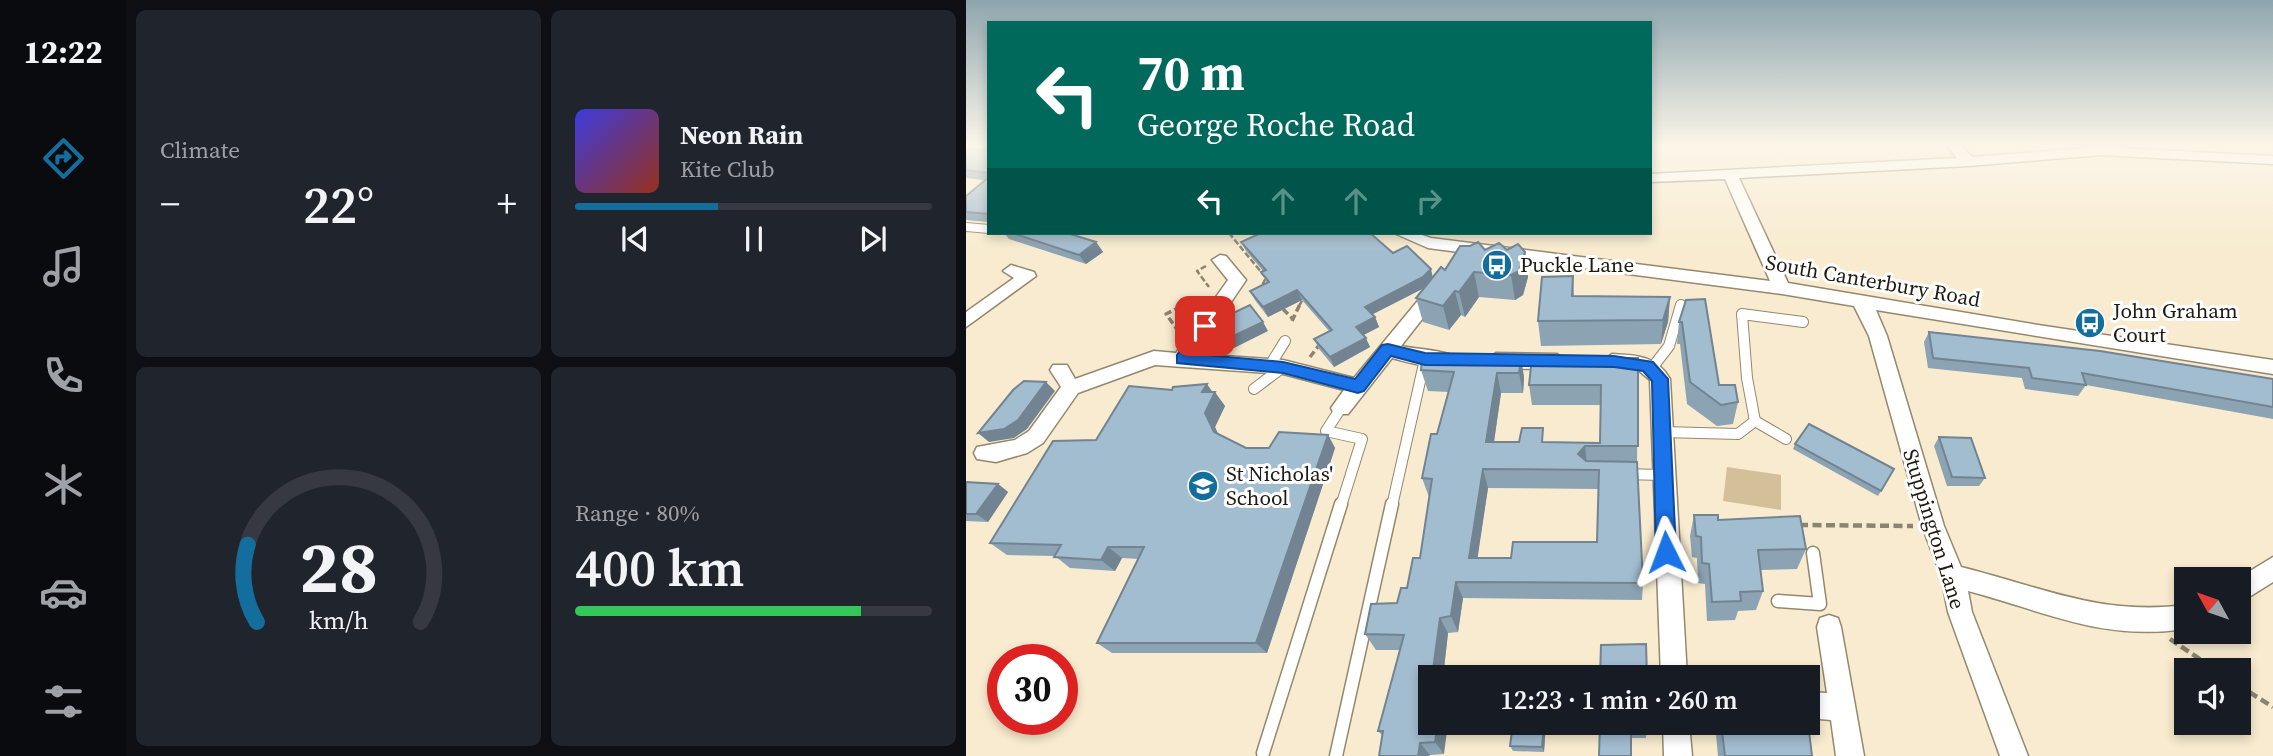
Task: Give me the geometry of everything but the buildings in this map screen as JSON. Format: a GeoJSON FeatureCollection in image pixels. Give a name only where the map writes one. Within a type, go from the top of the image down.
{"type":"FeatureCollection","features":[{"type":"Feature","properties":{"kind":"street"},"geometry":{"type":"LineString","coordinates":[[1733,181],[1782,288]]}},
{"type":"Feature","properties":{"kind":"street","name":"South Canterbury Road"},"geometry":{"type":"LineString","coordinates":[[1407,235],[1428,243],[1472,243],[1782,288],[1860,303],[2273,367]]}},
{"type":"Feature","properties":{"kind":"street"},"geometry":{"type":"LineString","coordinates":[[1341,408],[1472,243]]}},
{"type":"Feature","properties":{"kind":"street"},"geometry":{"type":"LineString","coordinates":[[1184,350],[1237,280],[1220,260]]}},
{"type":"Feature","properties":{"kind":"street"},"geometry":{"type":"LineString","coordinates":[[966,321],[1028,276],[1011,271]]}},
{"type":"Feature","properties":{"kind":"street","name":"Stuppington Lane"},"geometry":{"type":"LineString","coordinates":[[1860,303],[1868,312],[1878,336],[1933,526],[1953,576],[1960,612],[2014,756]]}},
{"type":"Feature","properties":{"kind":"street"},"geometry":{"type":"LineString","coordinates":[[1388,349],[1425,359],[1641,363],[1652,369],[1660,379],[1662,475],[1673,665]]}},
{"type":"Feature","properties":{"kind":"street"},"geometry":{"type":"LineString","coordinates":[[984,453],[1020,447],[1035,437],[1066,379],[1184,350],[1276,363],[1358,386]]}},
{"type":"Feature","properties":{"kind":"street"},"geometry":{"type":"LineString","coordinates":[[2251,584],[2273,568]]}},
{"type":"Feature","properties":{"kind":"street"},"geometry":{"type":"LineString","coordinates":[[1953,576],[2006,589],[2061,610],[2104,621],[2159,623],[2174,620]]}},
{"type":"Feature","properties":{"kind":"street"},"geometry":{"type":"LineString","coordinates":[[1825,615],[1850,756]]}},
{"type":"Feature","properties":{"kind":"street"},"geometry":{"type":"LineString","coordinates":[[1820,706],[1842,708]]}},
{"type":"Feature","properties":{"kind":"street"},"geometry":{"type":"LineString","coordinates":[[1677,735],[1678,756]]}},
{"type":"Feature","properties":{"kind":"lane"},"geometry":{"type":"LineString","coordinates":[[966,227],[987,229]]}},
{"type":"Feature","properties":{"kind":"lane"},"geometry":{"type":"LineString","coordinates":[[1652,369],[1668,354],[1674,342],[1681,305]]}},
{"type":"Feature","properties":{"kind":"lane"},"geometry":{"type":"LineString","coordinates":[[1786,439],[1755,421],[1747,378],[1742,314],[1803,322]]}},
{"type":"Feature","properties":{"kind":"lane"},"geometry":{"type":"LineString","coordinates":[[1254,389],[1276,363],[1285,341]]}},
{"type":"Feature","properties":{"kind":"lane"},"geometry":{"type":"LineString","coordinates":[[1336,756],[1425,359]]}},
{"type":"Feature","properties":{"kind":"lane"},"geometry":{"type":"LineString","coordinates":[[1263,753],[1362,439],[1326,431],[1341,408]]}},
{"type":"Feature","properties":{"kind":"lane"},"geometry":{"type":"LineString","coordinates":[[1662,432],[1738,434],[1755,421]]}},
{"type":"Feature","properties":{"kind":"lane"},"geometry":{"type":"LineString","coordinates":[[1612,474],[1662,475]]}},
{"type":"Feature","properties":{"kind":"lane"},"geometry":{"type":"LineString","coordinates":[[1778,601],[1825,615],[1813,554]]}},
{"type":"Feature","properties":{"kind":"path"},"geometry":{"type":"LineString","coordinates":[[1231,235],[1265,277]]}},
{"type":"Feature","properties":{"kind":"path"},"geometry":{"type":"LineString","coordinates":[[1255,297],[1265,277],[1276,272]]}},
{"type":"Feature","properties":{"kind":"path"},"geometry":{"type":"LineString","coordinates":[[1184,350],[1166,313],[1213,292]]}},
{"type":"Feature","properties":{"kind":"path"},"geometry":{"type":"LineString","coordinates":[[1283,309],[1292,320],[1306,295]]}},
{"type":"Feature","properties":{"kind":"path"},"geometry":{"type":"LineString","coordinates":[[1276,363],[1307,362],[1318,345],[1330,339]]}},
{"type":"Feature","properties":{"kind":"path"},"geometry":{"type":"LineString","coordinates":[[1786,525],[1933,526]]}},
{"type":"Feature","properties":{"kind":"path"},"geometry":{"type":"LineString","coordinates":[[2159,623],[2171,642],[2197,658]]}},
{"type":"Feature","properties":{"kind":"path"},"geometry":{"type":"LineString","coordinates":[[2251,693],[2273,707]]}},
{"type":"Feature","properties":{"kind":"shaded area"},"geometry":{"type":"Polygon","coordinates":[[[1727,467],[1781,475],[1781,510],[1723,501],[1727,467]]]}},
{"type":"Feature","properties":{"kind":"place","name":"Puckle Lane"},"geometry":{"type":"Point","coordinates":[1497,265]}},
{"type":"Feature","properties":{"kind":"place","name":"John Graham Court"},"geometry":{"type":"Point","coordinates":[2090,323]}},
{"type":"Feature","properties":{"kind":"place","name":"St Nicholas' School"},"geometry":{"type":"Point","coordinates":[1203,486]}},
{"type":"Feature","properties":{"kind":"route"},"geometry":{"type":"LineString","coordinates":[[1205,326],[1182,359],[1283,368],[1317,374],[1358,386],[1388,349],[1425,359],[1641,363],[1656,372],[1660,379],[1666,552]]}}]}
